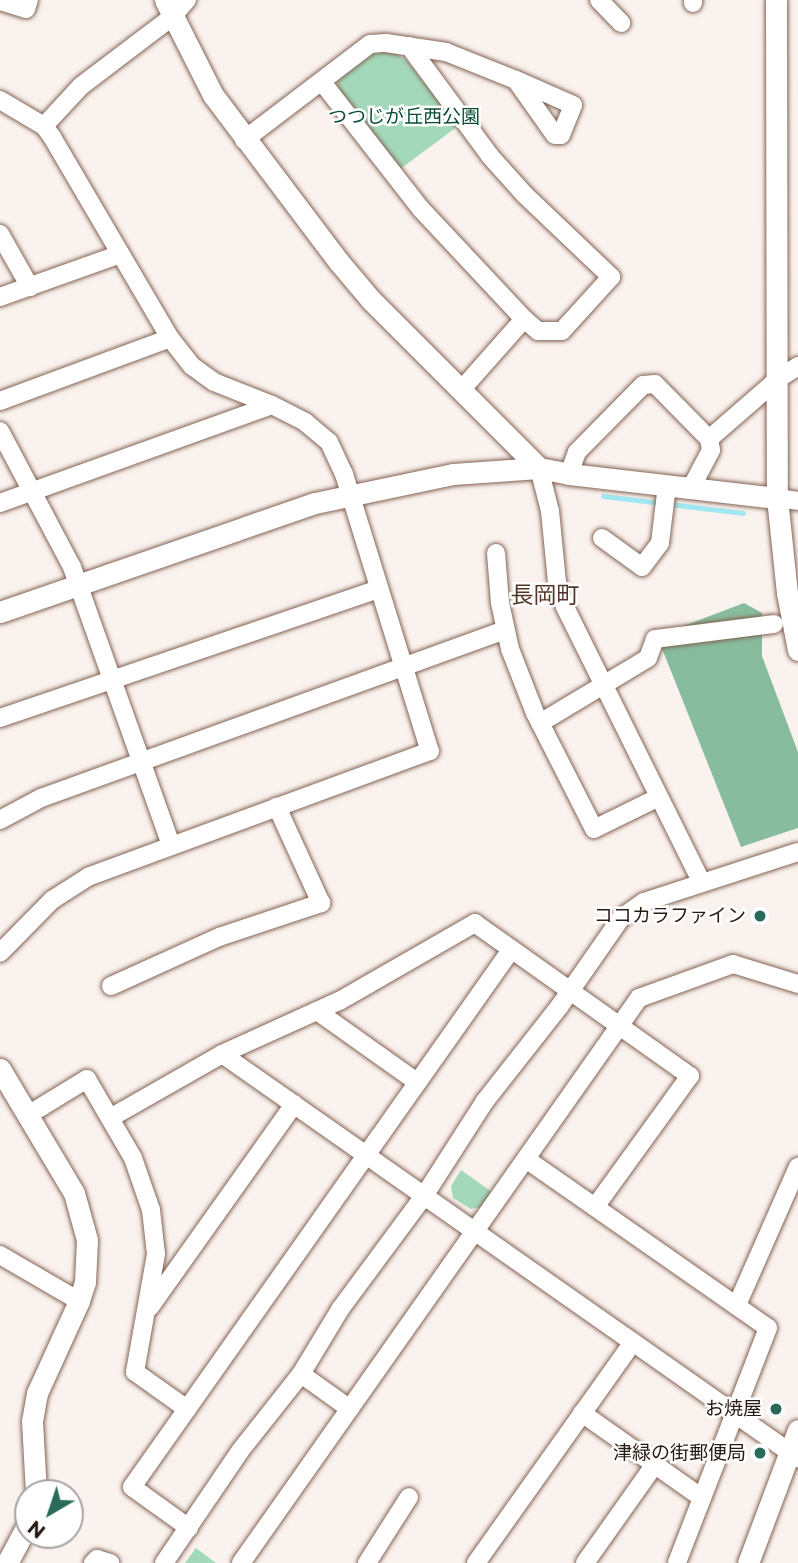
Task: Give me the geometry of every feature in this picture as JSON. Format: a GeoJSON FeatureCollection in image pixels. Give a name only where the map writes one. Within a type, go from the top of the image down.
{"type":"FeatureCollection","features":[{"type":"Feature","properties":{"kind":"street"},"geometry":{"type":"LineString","coordinates":[[0,1],[26,9],[29,0]]}},
{"type":"Feature","properties":{"kind":"street"},"geometry":{"type":"LineString","coordinates":[[44,126],[81,86],[168,8],[187,0]]}},
{"type":"Feature","properties":{"kind":"street"},"geometry":{"type":"LineString","coordinates":[[599,0],[621,23]]}},
{"type":"Feature","properties":{"kind":"street"},"geometry":{"type":"LineString","coordinates":[[776,0],[778,379],[787,500],[787,593],[798,650]]}},
{"type":"Feature","properties":{"kind":"street"},"geometry":{"type":"LineString","coordinates":[[168,8],[213,95],[244,140],[371,300],[539,468],[550,511],[556,582],[575,630],[702,883]]}},
{"type":"Feature","properties":{"kind":"street"},"geometry":{"type":"LineString","coordinates":[[244,140],[370,44],[386,43],[446,52],[516,80]]}},
{"type":"Feature","properties":{"kind":"street"},"geometry":{"type":"LineString","coordinates":[[322,82],[421,209],[524,319],[538,331],[562,331],[611,277],[533,203],[490,156],[409,46]]}},
{"type":"Feature","properties":{"kind":"street"},"geometry":{"type":"LineString","coordinates":[[0,100],[44,126],[170,338],[192,366],[206,378],[272,405],[305,422],[329,442],[338,457],[430,751],[88,877],[52,901],[0,953]]}},
{"type":"Feature","properties":{"kind":"street"},"geometry":{"type":"LineString","coordinates":[[0,234],[30,286]]}},
{"type":"Feature","properties":{"kind":"street"},"geometry":{"type":"LineString","coordinates":[[0,297],[121,254]]}},
{"type":"Feature","properties":{"kind":"street"},"geometry":{"type":"LineString","coordinates":[[462,389],[524,319]]}},
{"type":"Feature","properties":{"kind":"street"},"geometry":{"type":"LineString","coordinates":[[0,401],[170,338]]}},
{"type":"Feature","properties":{"kind":"street"},"geometry":{"type":"LineString","coordinates":[[709,439],[778,379],[798,366]]}},
{"type":"Feature","properties":{"kind":"street"},"geometry":{"type":"LineString","coordinates":[[569,474],[577,452],[643,385],[655,384],[709,439],[711,450],[691,488]]}},
{"type":"Feature","properties":{"kind":"street"},"geometry":{"type":"LineString","coordinates":[[0,503],[272,405]]}},
{"type":"Feature","properties":{"kind":"street"},"geometry":{"type":"LineString","coordinates":[[0,432],[79,584],[171,845]]}},
{"type":"Feature","properties":{"kind":"street"},"geometry":{"type":"LineString","coordinates":[[0,612],[349,494],[453,474],[539,468],[666,489],[691,488],[787,500]]}},
{"type":"Feature","properties":{"kind":"street"},"geometry":{"type":"LineString","coordinates":[[602,538],[642,567],[660,543],[666,489]]}},
{"type":"Feature","properties":{"kind":"street"},"geometry":{"type":"LineString","coordinates":[[496,553],[505,630],[540,723],[594,829],[659,797]]}},
{"type":"Feature","properties":{"kind":"street"},"geometry":{"type":"LineString","coordinates":[[0,718],[113,677],[379,589]]}},
{"type":"Feature","properties":{"kind":"street"},"geometry":{"type":"LineString","coordinates":[[540,723],[648,659],[655,639],[774,624]]}},
{"type":"Feature","properties":{"kind":"street"},"geometry":{"type":"LineString","coordinates":[[0,820],[41,798],[404,669],[505,630]]}},
{"type":"Feature","properties":{"kind":"street"},"geometry":{"type":"LineString","coordinates":[[111,986],[219,936],[321,904],[277,807]]}},
{"type":"Feature","properties":{"kind":"street"},"geometry":{"type":"LineString","coordinates":[[164,1563],[240,1451],[301,1374],[341,1308],[424,1196],[485,1101],[571,990],[613,929],[632,909],[798,852]]}},
{"type":"Feature","properties":{"kind":"street"},"geometry":{"type":"LineString","coordinates":[[110,1118],[222,1054],[317,1011],[475,923],[690,1076],[595,1207]]}},
{"type":"Feature","properties":{"kind":"street"},"geometry":{"type":"LineString","coordinates":[[189,1528],[132,1487],[511,950]]}},
{"type":"Feature","properties":{"kind":"street"},"geometry":{"type":"LineString","coordinates":[[242,1563],[639,998],[733,964],[798,984]]}},
{"type":"Feature","properties":{"kind":"street"},"geometry":{"type":"LineString","coordinates":[[317,1011],[417,1082]]}},
{"type":"Feature","properties":{"kind":"street"},"geometry":{"type":"LineString","coordinates":[[222,1054],[794,1455]]}},
{"type":"Feature","properties":{"kind":"street"},"geometry":{"type":"LineString","coordinates":[[0,1069],[66,1178],[80,1210],[88,1258],[79,1301],[37,1394],[32,1421],[35,1479]]}},
{"type":"Feature","properties":{"kind":"street"},"geometry":{"type":"LineString","coordinates":[[28,1115],[87,1079],[133,1158],[151,1210],[156,1254],[149,1309],[135,1373],[187,1409]]}},
{"type":"Feature","properties":{"kind":"street"},"geometry":{"type":"LineString","coordinates":[[149,1309],[294,1104]]}},
{"type":"Feature","properties":{"kind":"street"},"geometry":{"type":"LineString","coordinates":[[526,1158],[768,1328],[677,1563]]}},
{"type":"Feature","properties":{"kind":"street"},"geometry":{"type":"LineString","coordinates":[[737,1306],[798,1167]]}},
{"type":"Feature","properties":{"kind":"street"},"geometry":{"type":"LineString","coordinates":[[0,1255],[79,1301]]}},
{"type":"Feature","properties":{"kind":"street"},"geometry":{"type":"LineString","coordinates":[[476,1563],[633,1342]]}},
{"type":"Feature","properties":{"kind":"street"},"geometry":{"type":"LineString","coordinates":[[301,1374],[350,1409]]}},
{"type":"Feature","properties":{"kind":"street"},"geometry":{"type":"LineString","coordinates":[[582,1413],[702,1498]]}},
{"type":"Feature","properties":{"kind":"street"},"geometry":{"type":"LineString","coordinates":[[748,1563],[794,1455],[798,1430]]}},
{"type":"Feature","properties":{"kind":"street"},"geometry":{"type":"LineString","coordinates":[[585,1563],[655,1464]]}},
{"type":"Feature","properties":{"kind":"street"},"geometry":{"type":"LineString","coordinates":[[367,1563],[409,1497]]}},
{"type":"Feature","properties":{"kind":"street"},"geometry":{"type":"LineString","coordinates":[[93,1563],[97,1559],[110,1563]]}},
{"type":"Feature","properties":{"kind":"green space","name":"つつじが丘西公園"},"geometry":{"type":"Polygon","coordinates":[[[374,51],[392,51],[407,61],[458,126],[399,170],[337,88],[338,81],[345,73],[374,51]]]}},
{"type":"Feature","properties":{"kind":"green space"},"geometry":{"type":"Polygon","coordinates":[[[744,603],[762,613],[762,656],[798,752],[798,828],[741,847],[657,636],[744,603]]]}},
{"type":"Feature","properties":{"kind":"green space"},"geometry":{"type":"Polygon","coordinates":[[[461,1170],[492,1192],[482,1207],[471,1209],[453,1198],[451,1186],[461,1170]]]}},
{"type":"Feature","properties":{"kind":"green space"},"geometry":{"type":"Polygon","coordinates":[[[196,1548],[216,1563],[185,1563],[196,1548]]]}},
{"type":"Feature","properties":{"kind":"waterway"},"geometry":{"type":"LineString","coordinates":[[603,496],[743,513]]}},
{"type":"Feature","properties":{"kind":"place","name":"ココカラファイン"},"geometry":{"type":"Point","coordinates":[760,916]}},
{"type":"Feature","properties":{"kind":"place","name":"お焼屋"},"geometry":{"type":"Point","coordinates":[776,1409]}},
{"type":"Feature","properties":{"kind":"place","name":"津緑の街郵便局"},"geometry":{"type":"Point","coordinates":[760,1453]}},
{"type":"Feature","properties":{"kind":"district","name":"長岡町"},"geometry":{"type":"Point","coordinates":[545,595]}}]}
